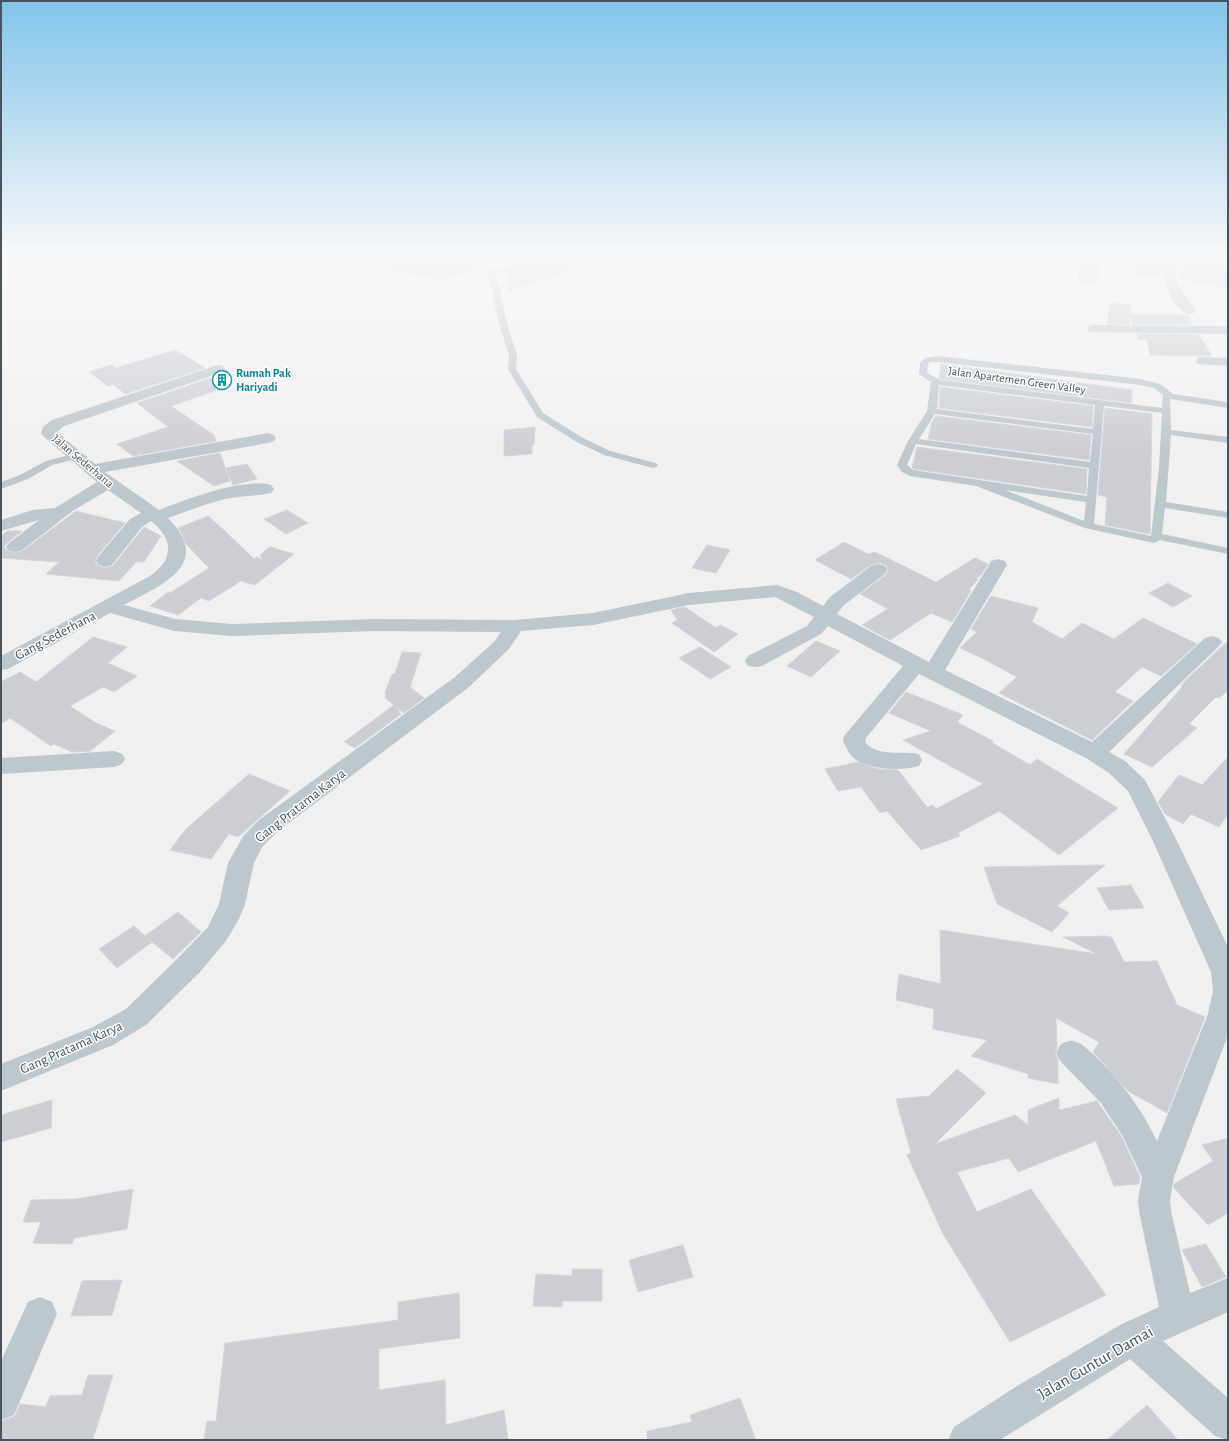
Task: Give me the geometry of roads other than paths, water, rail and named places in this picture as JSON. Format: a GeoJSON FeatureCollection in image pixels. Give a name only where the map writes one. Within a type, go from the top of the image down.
{"type":"FeatureCollection","features":[{"type":"Feature","properties":{"kind":"street"},"geometry":{"type":"LineString","coordinates":[[1094,329],[1228,330]]}},
{"type":"Feature","properties":{"kind":"street"},"geometry":{"type":"LineString","coordinates":[[1203,361],[1228,362]]}},
{"type":"Feature","properties":{"kind":"street","name":"Jalan Sederhana"},"geometry":{"type":"LineString","coordinates":[[108,607],[157,580],[171,569],[178,556],[178,548],[171,532],[154,514],[108,483],[49,433],[52,426],[218,369]]}},
{"type":"Feature","properties":{"kind":"street"},"geometry":{"type":"LineString","coordinates":[[92,470],[268,438]]}},
{"type":"Feature","properties":{"kind":"street"},"geometry":{"type":"LineString","coordinates":[[15,547],[58,513],[108,483]]}},
{"type":"Feature","properties":{"kind":"street"},"geometry":{"type":"LineString","coordinates":[[105,561],[136,523],[154,514],[216,495],[242,490],[265,489]]}},
{"type":"Feature","properties":{"kind":"street"},"geometry":{"type":"LineString","coordinates":[[1,526],[33,515],[58,513]]}},
{"type":"Feature","properties":{"kind":"street"},"geometry":{"type":"LineString","coordinates":[[911,760],[872,758],[862,753],[854,742],[855,736],[924,668],[998,565]]}},
{"type":"Feature","properties":{"kind":"street"},"geometry":{"type":"LineString","coordinates":[[755,661],[809,633],[819,626],[836,601],[878,570]]}},
{"type":"Feature","properties":{"kind":"street"},"geometry":{"type":"LineString","coordinates":[[108,607],[174,625],[224,630],[373,625],[515,626],[593,619],[689,599],[770,591],[790,596],[924,668],[1094,753],[1126,774],[1137,786],[1164,839],[1224,965],[1228,980],[1228,993],[1222,1014],[1158,1177],[1154,1200],[1155,1211],[1178,1316]]}},
{"type":"Feature","properties":{"kind":"street","name":"Gang Sederhana"},"geometry":{"type":"LineString","coordinates":[[1,664],[108,607]]}},
{"type":"Feature","properties":{"kind":"street","name":"Gang Pratama Karya"},"geometry":{"type":"LineString","coordinates":[[1,1078],[103,1036],[136,1017],[190,964],[217,934],[226,919],[232,904],[240,863],[253,841],[268,826],[462,682],[502,645],[515,626]]}},
{"type":"Feature","properties":{"kind":"street"},"geometry":{"type":"LineString","coordinates":[[1094,753],[1212,642]]}},
{"type":"Feature","properties":{"kind":"street"},"geometry":{"type":"LineString","coordinates":[[1,766],[114,759]]}},
{"type":"Feature","properties":{"kind":"street"},"geometry":{"type":"LineString","coordinates":[[1071,1052],[1108,1090],[1122,1108],[1135,1128],[1158,1177]]}},
{"type":"Feature","properties":{"kind":"street","name":"Jalan Guntur Damai"},"geometry":{"type":"LineString","coordinates":[[967,1440],[1092,1360],[1132,1337],[1228,1295]]}},
{"type":"Feature","properties":{"kind":"street"},"geometry":{"type":"LineString","coordinates":[[1,1402],[40,1314]]}},
{"type":"Feature","properties":{"kind":"street"},"geometry":{"type":"LineString","coordinates":[[1132,1337],[1228,1423]]}},
{"type":"Feature","properties":{"kind":"lane"},"geometry":{"type":"LineString","coordinates":[[503,322],[513,356],[512,369],[540,415],[578,439],[607,453],[653,465]]}},
{"type":"Feature","properties":{"kind":"lane"},"geometry":{"type":"LineString","coordinates":[[938,382],[923,374],[924,363],[928,360],[938,359],[1141,382],[1157,386],[1170,396],[1228,405]]}},
{"type":"Feature","properties":{"kind":"lane","name":"Jalan Apartemen Green Valley"},"geometry":{"type":"LineString","coordinates":[[1092,500],[917,474],[905,470],[902,465],[913,441],[932,411],[935,383],[938,382],[1100,404],[1166,411]]}},
{"type":"Feature","properties":{"kind":"lane"},"geometry":{"type":"LineString","coordinates":[[1157,536],[1161,504],[1166,432],[1166,397],[1170,396]]}},
{"type":"Feature","properties":{"kind":"lane","name":"Jalan Apartemen Green Valley"},"geometry":{"type":"LineString","coordinates":[[1089,526],[1100,404]]}},
{"type":"Feature","properties":{"kind":"lane"},"geometry":{"type":"LineString","coordinates":[[932,411],[1098,432]]}},
{"type":"Feature","properties":{"kind":"lane"},"geometry":{"type":"LineString","coordinates":[[1166,432],[1228,440]]}},
{"type":"Feature","properties":{"kind":"lane"},"geometry":{"type":"LineString","coordinates":[[913,441],[1094,466]]}},
{"type":"Feature","properties":{"kind":"lane"},"geometry":{"type":"LineString","coordinates":[[1,486],[24,477],[49,464],[77,456]]}},
{"type":"Feature","properties":{"kind":"lane","name":"Jalan Apartemen Green Valley"},"geometry":{"type":"LineString","coordinates":[[980,484],[1089,526],[1151,540],[1154,540],[1157,536],[1228,551]]}},
{"type":"Feature","properties":{"kind":"lane"},"geometry":{"type":"LineString","coordinates":[[1161,504],[1228,515]]}},
{"type":"Feature","properties":{"kind":"place","name":"Rumah Pak Hariyadi"},"geometry":{"type":"Point","coordinates":[222,380]}}]}
